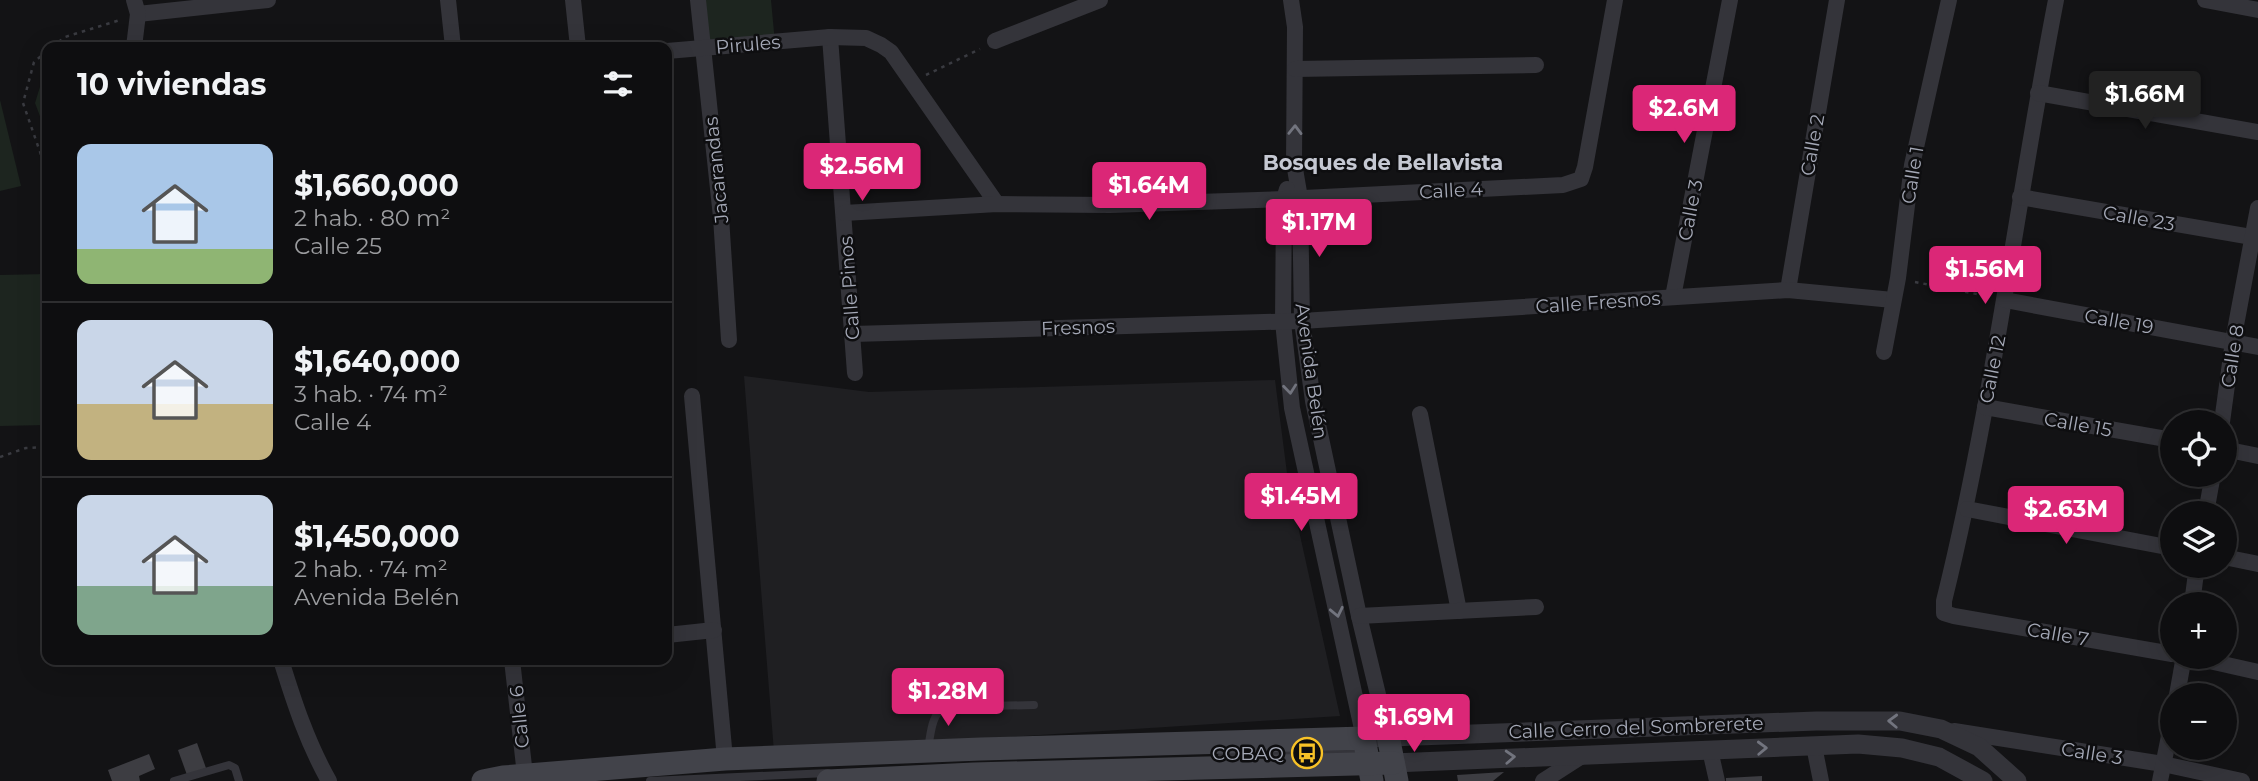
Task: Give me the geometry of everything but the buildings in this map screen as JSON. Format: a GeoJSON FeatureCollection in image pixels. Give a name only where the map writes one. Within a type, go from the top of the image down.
{"type":"FeatureCollection","features":[{"type":"Feature","properties":{"kind":"main road","name":"Calle Cerro del Sombrerete"},"geometry":{"type":"LineString","coordinates":[[482,781],[725,759],[927,751],[1378,759]]}},
{"type":"Feature","properties":{"kind":"main road","name":"Calle Cerro del Sombrerete"},"geometry":{"type":"LineString","coordinates":[[828,781],[1235,774],[1378,759]]}},
{"type":"Feature","properties":{"kind":"street"},"geometry":{"type":"LineString","coordinates":[[134,42],[136,7],[268,0]]}},
{"type":"Feature","properties":{"kind":"street"},"geometry":{"type":"LineString","coordinates":[[448,0],[452,42]]}},
{"type":"Feature","properties":{"kind":"street"},"geometry":{"type":"LineString","coordinates":[[573,0],[577,42]]}},
{"type":"Feature","properties":{"kind":"street","name":"Jacarandas"},"geometry":{"type":"LineString","coordinates":[[698,0],[721,216],[729,340]]}},
{"type":"Feature","properties":{"kind":"street"},"geometry":{"type":"LineString","coordinates":[[995,41],[1100,0]]}},
{"type":"Feature","properties":{"kind":"street","name":"Avenida Belén"},"geometry":{"type":"LineString","coordinates":[[1291,0],[1295,69],[1294,163],[1283,321],[1292,408],[1378,759]]}},
{"type":"Feature","properties":{"kind":"street","name":"Calle 4"},"geometry":{"type":"LineString","coordinates":[[844,213],[997,204],[1110,205],[1292,199],[1563,185],[1581,179],[1585,167],[1615,0]]}},
{"type":"Feature","properties":{"kind":"street","name":"Calle 3"},"geometry":{"type":"LineString","coordinates":[[1673,297],[1730,0]]}},
{"type":"Feature","properties":{"kind":"street","name":"Calle 2"},"geometry":{"type":"LineString","coordinates":[[1788,290],[1837,0]]}},
{"type":"Feature","properties":{"kind":"street","name":"Calle 1"},"geometry":{"type":"LineString","coordinates":[[1884,352],[1898,278],[1912,165],[1949,0]]}},
{"type":"Feature","properties":{"kind":"street","name":"Calle 12"},"geometry":{"type":"LineString","coordinates":[[1944,613],[1944,601],[1967,509],[2056,0]]}},
{"type":"Feature","properties":{"kind":"street"},"geometry":{"type":"LineString","coordinates":[[2205,0],[2258,10]]}},
{"type":"Feature","properties":{"kind":"street","name":"Pirules"},"geometry":{"type":"LineString","coordinates":[[672,51],[830,37],[866,38],[881,45],[891,52],[997,204]]}},
{"type":"Feature","properties":{"kind":"street","name":"Calle Pinos"},"geometry":{"type":"LineString","coordinates":[[830,37],[855,373]]}},
{"type":"Feature","properties":{"kind":"street"},"geometry":{"type":"LineString","coordinates":[[1295,69],[1536,65]]}},
{"type":"Feature","properties":{"kind":"street"},"geometry":{"type":"LineString","coordinates":[[2038,93],[2258,132]]}},
{"type":"Feature","properties":{"kind":"street","name":"Calle 23"},"geometry":{"type":"LineString","coordinates":[[2020,197],[2255,238]]}},
{"type":"Feature","properties":{"kind":"street","name":"Avenida Belén"},"geometry":{"type":"LineString","coordinates":[[1292,199],[1302,321],[1313,401],[1359,616],[1378,759]]}},
{"type":"Feature","properties":{"kind":"street","name":"Calle 8"},"geometry":{"type":"LineString","coordinates":[[2224,410],[2233,341],[2255,238],[2258,208]]}},
{"type":"Feature","properties":{"kind":"street","name":"Calle Fresnos"},"geometry":{"type":"LineString","coordinates":[[1302,321],[1788,290],[1894,300]]}},
{"type":"Feature","properties":{"kind":"street","name":"Calle 19"},"geometry":{"type":"LineString","coordinates":[[2005,300],[2258,346]]}},
{"type":"Feature","properties":{"kind":"street","name":"Fresnos"},"geometry":{"type":"LineString","coordinates":[[853,334],[1302,321]]}},
{"type":"Feature","properties":{"kind":"street"},"geometry":{"type":"LineString","coordinates":[[692,396],[725,759]]}},
{"type":"Feature","properties":{"kind":"street","name":"Calle 15"},"geometry":{"type":"LineString","coordinates":[[1984,407],[2160,438]]}},
{"type":"Feature","properties":{"kind":"street"},"geometry":{"type":"LineString","coordinates":[[1420,414],[1458,611]]}},
{"type":"Feature","properties":{"kind":"street"},"geometry":{"type":"LineString","coordinates":[[2237,452],[2258,456]]}},
{"type":"Feature","properties":{"kind":"street"},"geometry":{"type":"LineString","coordinates":[[1967,509],[2160,546]]}},
{"type":"Feature","properties":{"kind":"street"},"geometry":{"type":"LineString","coordinates":[[2237,560],[2258,564]]}},
{"type":"Feature","properties":{"kind":"street"},"geometry":{"type":"LineString","coordinates":[[1359,616],[1536,607]]}},
{"type":"Feature","properties":{"kind":"street","name":"Calle 7"},"geometry":{"type":"LineString","coordinates":[[1944,613],[2160,652]]}},
{"type":"Feature","properties":{"kind":"street"},"geometry":{"type":"LineString","coordinates":[[672,635],[714,631]]}},
{"type":"Feature","properties":{"kind":"street"},"geometry":{"type":"LineString","coordinates":[[283,665],[313,754],[329,781]]}},
{"type":"Feature","properties":{"kind":"street","name":"Calle 6"},"geometry":{"type":"LineString","coordinates":[[513,665],[525,777]]}},
{"type":"Feature","properties":{"kind":"street"},"geometry":{"type":"LineString","coordinates":[[2237,667],[2258,672]]}},
{"type":"Feature","properties":{"kind":"street","name":"Calle Cerro del Sombrerete"},"geometry":{"type":"LineString","coordinates":[[1378,759],[1816,721],[1900,721],[1941,729],[1979,747],[2017,781]]}},
{"type":"Feature","properties":{"kind":"street","name":"Calle 3"},"geometry":{"type":"LineString","coordinates":[[1941,729],[2163,764],[2242,781]]}},
{"type":"Feature","properties":{"kind":"street","name":"Calle Cerro del Sombrerete"},"geometry":{"type":"LineString","coordinates":[[1378,759],[1858,744],[1902,748],[1938,757],[1983,781]]}},
{"type":"Feature","properties":{"kind":"street"},"geometry":{"type":"LineString","coordinates":[[1814,746],[1821,781]]}},
{"type":"Feature","properties":{"kind":"street"},"geometry":{"type":"LineString","coordinates":[[1710,750],[1717,781]]}},
{"type":"Feature","properties":{"kind":"street"},"geometry":{"type":"LineString","coordinates":[[1543,781],[1587,753]]}},
{"type":"Feature","properties":{"kind":"street"},"geometry":{"type":"LineString","coordinates":[[2160,781],[2164,760]]}},
{"type":"Feature","properties":{"kind":"lane"},"geometry":{"type":"LineString","coordinates":[[927,751],[934,718],[939,710],[945,707],[1034,705]]}},
{"type":"Feature","properties":{"kind":"lane"},"geometry":{"type":"LineString","coordinates":[[1210,757],[1378,759]]}},
{"type":"Feature","properties":{"kind":"lane"},"geometry":{"type":"LineString","coordinates":[[604,780],[615,775],[725,766],[1378,759]]}},
{"type":"Feature","properties":{"kind":"lane"},"geometry":{"type":"LineString","coordinates":[[650,781],[982,769],[1143,760]]}},
{"type":"Feature","properties":{"kind":"lane"},"geometry":{"type":"LineString","coordinates":[[174,781],[229,765],[235,768],[239,781]]}},
{"type":"Feature","properties":{"kind":"path"},"geometry":{"type":"LineString","coordinates":[[58,42],[136,7]]}},
{"type":"Feature","properties":{"kind":"path"},"geometry":{"type":"LineString","coordinates":[[910,82],[995,41]]}},
{"type":"Feature","properties":{"kind":"path"},"geometry":{"type":"LineString","coordinates":[[42,55],[34,62],[23,103],[42,158]]}},
{"type":"Feature","properties":{"kind":"path"},"geometry":{"type":"LineString","coordinates":[[1898,278],[2005,300]]}},
{"type":"Feature","properties":{"kind":"path"},"geometry":{"type":"LineString","coordinates":[[0,457],[26,448],[42,447]]}},
{"type":"Feature","properties":{"kind":"shaded area"},"geometry":{"type":"Polygon","coordinates":[[[699,0],[771,0],[775,43],[704,50],[699,0]]]}},
{"type":"Feature","properties":{"kind":"shaded area"},"geometry":{"type":"Polygon","coordinates":[[[42,80],[42,122],[35,103],[42,80]]]}},
{"type":"Feature","properties":{"kind":"shaded area"},"geometry":{"type":"Polygon","coordinates":[[[0,100],[21,186],[0,191],[0,100]]]}},
{"type":"Feature","properties":{"kind":"shaded area"},"geometry":{"type":"Polygon","coordinates":[[[42,274],[42,425],[0,426],[0,275],[42,274]]]}},
{"type":"Feature","properties":{"kind":"shaded area"},"geometry":{"type":"Polygon","coordinates":[[[744,376],[869,392],[1275,380],[1288,481],[1340,716],[774,752],[744,376]]]}},
{"type":"Feature","properties":{"kind":"place","name":"COBAQ"},"geometry":{"type":"Point","coordinates":[1307,753]}},
{"type":"Feature","properties":{"kind":"district","name":"Bosques de Bellavista"},"geometry":{"type":"Point","coordinates":[1383,163]}}]}
